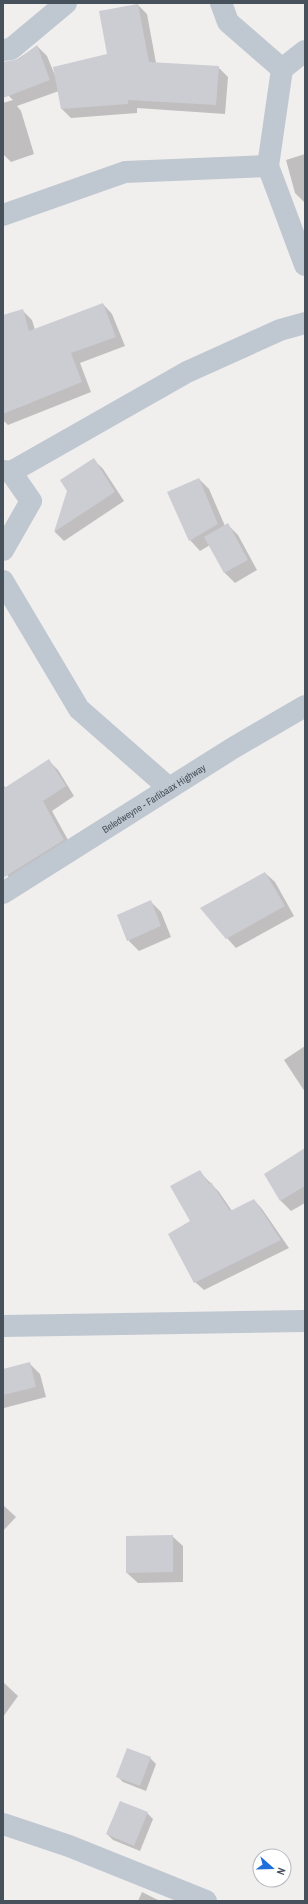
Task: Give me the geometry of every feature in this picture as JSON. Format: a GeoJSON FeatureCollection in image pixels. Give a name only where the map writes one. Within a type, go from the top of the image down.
{"type":"FeatureCollection","features":[{"type":"Feature","properties":{"kind":"street"},"geometry":{"type":"LineString","coordinates":[[3,50],[11,49],[66,3]]}},
{"type":"Feature","properties":{"kind":"street"},"geometry":{"type":"LineString","coordinates":[[203,3],[225,12],[282,69]]}},
{"type":"Feature","properties":{"kind":"street"},"geometry":{"type":"LineString","coordinates":[[305,51],[282,69],[268,166],[305,265]]}},
{"type":"Feature","properties":{"kind":"street"},"geometry":{"type":"LineString","coordinates":[[3,215],[125,172],[268,166]]}},
{"type":"Feature","properties":{"kind":"street"},"geometry":{"type":"LineString","coordinates":[[3,550],[31,501],[7,471],[187,372],[280,330],[305,323]]}},
{"type":"Feature","properties":{"kind":"street"},"geometry":{"type":"LineString","coordinates":[[3,581],[79,709],[169,788]]}},
{"type":"Feature","properties":{"kind":"street","name":"Beledweyne - Farlibaax Highway"},"geometry":{"type":"LineString","coordinates":[[3,893],[233,748],[305,706]]}},
{"type":"Feature","properties":{"kind":"street"},"geometry":{"type":"LineString","coordinates":[[4,1329],[305,1321]]}},
{"type":"Feature","properties":{"kind":"street"},"geometry":{"type":"LineString","coordinates":[[3,1824],[69,1846],[206,1901]]}},
{"type":"Feature","properties":{"kind":"building"},"geometry":{"type":"Polygon","coordinates":[[[138,4],[149,62],[219,66],[216,105],[128,100],[128,104],[61,109],[53,67],[107,54],[99,11],[138,4]]]}},
{"type":"Feature","properties":{"kind":"building"},"geometry":{"type":"Polygon","coordinates":[[[37,45],[50,80],[3,98],[3,62],[19,59],[37,45]]]}},
{"type":"Feature","properties":{"kind":"building"},"geometry":{"type":"Polygon","coordinates":[[[103,303],[116,337],[71,353],[82,382],[3,414],[3,315],[23,309],[29,331],[103,303]]]}},
{"type":"Feature","properties":{"kind":"building"},"geometry":{"type":"Polygon","coordinates":[[[94,458],[115,492],[54,532],[67,491],[60,480],[94,458]]]}},
{"type":"Feature","properties":{"kind":"building"},"geometry":{"type":"Polygon","coordinates":[[[199,478],[218,524],[189,541],[167,492],[199,478]]]}},
{"type":"Feature","properties":{"kind":"building"},"geometry":{"type":"Polygon","coordinates":[[[228,523],[248,560],[224,573],[204,537],[228,523]]]}},
{"type":"Feature","properties":{"kind":"building"},"geometry":{"type":"Polygon","coordinates":[[[49,759],[66,786],[43,801],[64,840],[3,878],[3,789],[49,759]]]}},
{"type":"Feature","properties":{"kind":"building"},"geometry":{"type":"Polygon","coordinates":[[[265,872],[285,906],[226,939],[200,908],[265,872]]]}},
{"type":"Feature","properties":{"kind":"building"},"geometry":{"type":"Polygon","coordinates":[[[151,900],[161,926],[127,941],[117,915],[151,900]]]}},
{"type":"Feature","properties":{"kind":"building"},"geometry":{"type":"Polygon","coordinates":[[[305,1148],[305,1186],[280,1201],[264,1174],[305,1148]]]}},
{"type":"Feature","properties":{"kind":"building"},"geometry":{"type":"Polygon","coordinates":[[[200,1170],[209,1184],[211,1182],[230,1211],[254,1199],[281,1240],[194,1283],[168,1234],[190,1221],[170,1186],[200,1170]]]}},
{"type":"Feature","properties":{"kind":"building"},"geometry":{"type":"Polygon","coordinates":[[[30,1362],[36,1387],[3,1395],[3,1369],[30,1362]]]}},
{"type":"Feature","properties":{"kind":"building"},"geometry":{"type":"Polygon","coordinates":[[[173,1535],[173,1572],[126,1573],[126,1536],[173,1535]]]}},
{"type":"Feature","properties":{"kind":"building"},"geometry":{"type":"Polygon","coordinates":[[[127,1748],[151,1757],[140,1786],[116,1777],[127,1748]]]}},
{"type":"Feature","properties":{"kind":"building"},"geometry":{"type":"Polygon","coordinates":[[[120,1801],[148,1812],[134,1846],[106,1834],[120,1801]]]}}]}
